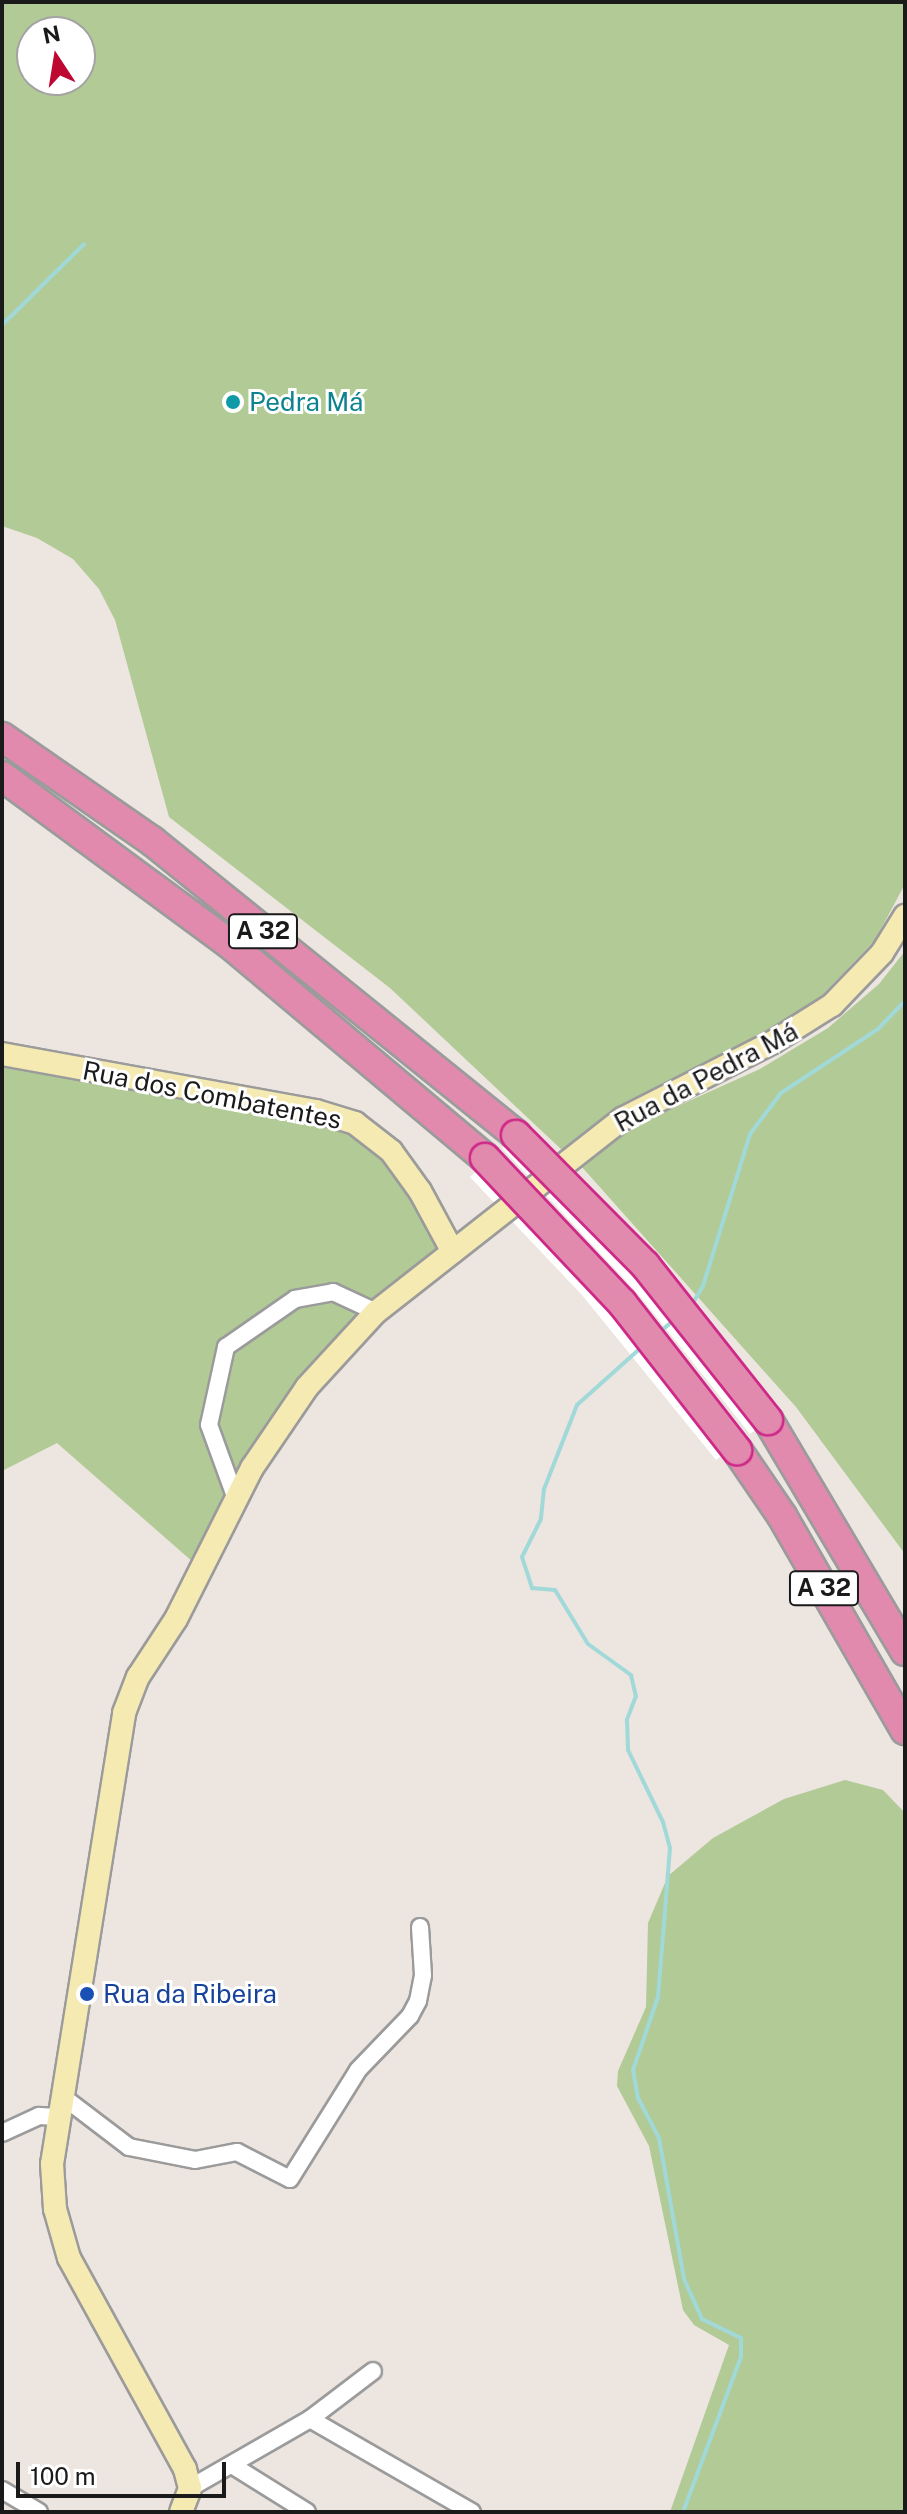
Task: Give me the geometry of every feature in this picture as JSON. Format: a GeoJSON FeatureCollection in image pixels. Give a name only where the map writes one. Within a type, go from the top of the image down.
{"type":"FeatureCollection","features":[{"type":"Feature","properties":{"kind":"highway","name":"A 32"},"geometry":{"type":"LineString","coordinates":[[2,737],[152,841],[516,1135],[645,1265],[768,1420],[905,1651]]}},
{"type":"Feature","properties":{"kind":"highway","name":"A 32"},"geometry":{"type":"LineString","coordinates":[[2,776],[230,944],[485,1158],[622,1303],[737,1450],[782,1516],[905,1730]]}},
{"type":"Feature","properties":{"kind":"main road","name":"Rua da Pedra Má"},"geometry":{"type":"LineString","coordinates":[[453,1252],[622,1119],[773,1042],[832,1005],[882,953],[905,916]]}},
{"type":"Feature","properties":{"kind":"main road","name":"Rua dos Combatentes"},"geometry":{"type":"LineString","coordinates":[[2,1054],[316,1111],[355,1123],[391,1151],[420,1191],[453,1252]]}},
{"type":"Feature","properties":{"kind":"main road"},"geometry":{"type":"LineString","coordinates":[[186,2505],[185,2469],[69,2258],[55,2209],[52,2164],[124,1713],[138,1677],[176,1619],[236,1499],[307,1387],[376,1312],[453,1252]]}},
{"type":"Feature","properties":{"kind":"street"},"geometry":{"type":"LineString","coordinates":[[236,1499],[209,1425],[226,1347],[295,1299],[333,1292],[376,1312]]}},
{"type":"Feature","properties":{"kind":"street"},"geometry":{"type":"LineString","coordinates":[[2,2133],[61,2107],[129,2147],[195,2160],[237,2152],[290,2179],[358,2070],[414,2009],[423,1975],[420,1927]]}},
{"type":"Feature","properties":{"kind":"street"},"geometry":{"type":"LineString","coordinates":[[186,2505],[373,2371]]}},
{"type":"Feature","properties":{"kind":"street"},"geometry":{"type":"LineString","coordinates":[[310,2419],[472,2512]]}},
{"type":"Feature","properties":{"kind":"street"},"geometry":{"type":"LineString","coordinates":[[235,2467],[307,2512]]}},
{"type":"Feature","properties":{"kind":"street"},"geometry":{"type":"LineString","coordinates":[[2,2490],[39,2512]]}},
{"type":"Feature","properties":{"kind":"green space"},"geometry":{"type":"Polygon","coordinates":[[[2,2],[905,2],[905,884],[875,940],[815,1003],[760,1038],[614,1111],[562,1150],[390,988],[169,817],[115,620],[99,589],[73,559],[37,538],[2,526],[2,2]]]}},
{"type":"Feature","properties":{"kind":"green space"},"geometry":{"type":"Polygon","coordinates":[[[905,951],[905,1554],[796,1407],[581,1166],[640,1123],[760,1069],[828,1028],[879,984],[905,951]]]}},
{"type":"Feature","properties":{"kind":"green space"},"geometry":{"type":"Polygon","coordinates":[[[2,1058],[316,1111],[391,1151],[453,1252],[307,1387],[201,1569],[57,1443],[2,1471],[2,1058]]]}},
{"type":"Feature","properties":{"kind":"green space"},"geometry":{"type":"Polygon","coordinates":[[[845,1780],[883,1790],[905,1813],[905,2512],[670,2512],[729,2345],[694,2325],[683,2310],[649,2146],[617,2086],[618,2071],[646,2007],[648,1923],[668,1876],[713,1838],[784,1799],[845,1780]]]}},
{"type":"Feature","properties":{"kind":"pier"},"geometry":{"type":"Polygon","coordinates":[[[526,1125],[586,1187],[777,1414],[750,1434],[639,1295],[502,1148],[526,1125]]]}},
{"type":"Feature","properties":{"kind":"pier"},"geometry":{"type":"Polygon","coordinates":[[[495,1152],[744,1439],[716,1460],[582,1295],[470,1177],[495,1152]]]}},
{"type":"Feature","properties":{"kind":"waterway"},"geometry":{"type":"LineString","coordinates":[[2,325],[84,244]]}},
{"type":"Feature","properties":{"kind":"waterway"},"geometry":{"type":"LineString","coordinates":[[691,1306],[703,1286],[750,1134],[781,1093],[878,1029],[905,1001]]}},
{"type":"Feature","properties":{"kind":"waterway"},"geometry":{"type":"LineString","coordinates":[[660,1332],[675,1319]]}},
{"type":"Feature","properties":{"kind":"waterway"},"geometry":{"type":"LineString","coordinates":[[644,1345],[577,1405],[544,1489],[541,1519],[522,1557],[532,1588],[555,1590],[588,1644],[631,1675],[636,1696],[627,1720],[628,1750],[663,1822],[670,1848],[658,1997],[633,2070],[638,2098],[659,2138],[684,2279],[702,2319],[741,2338],[741,2357],[683,2512]]}},
{"type":"Feature","properties":{"kind":"place","name":"Pedra Má"},"geometry":{"type":"Point","coordinates":[233,402]}},
{"type":"Feature","properties":{"kind":"place","name":"Rua da Ribeira"},"geometry":{"type":"Point","coordinates":[87,1994]}}]}
